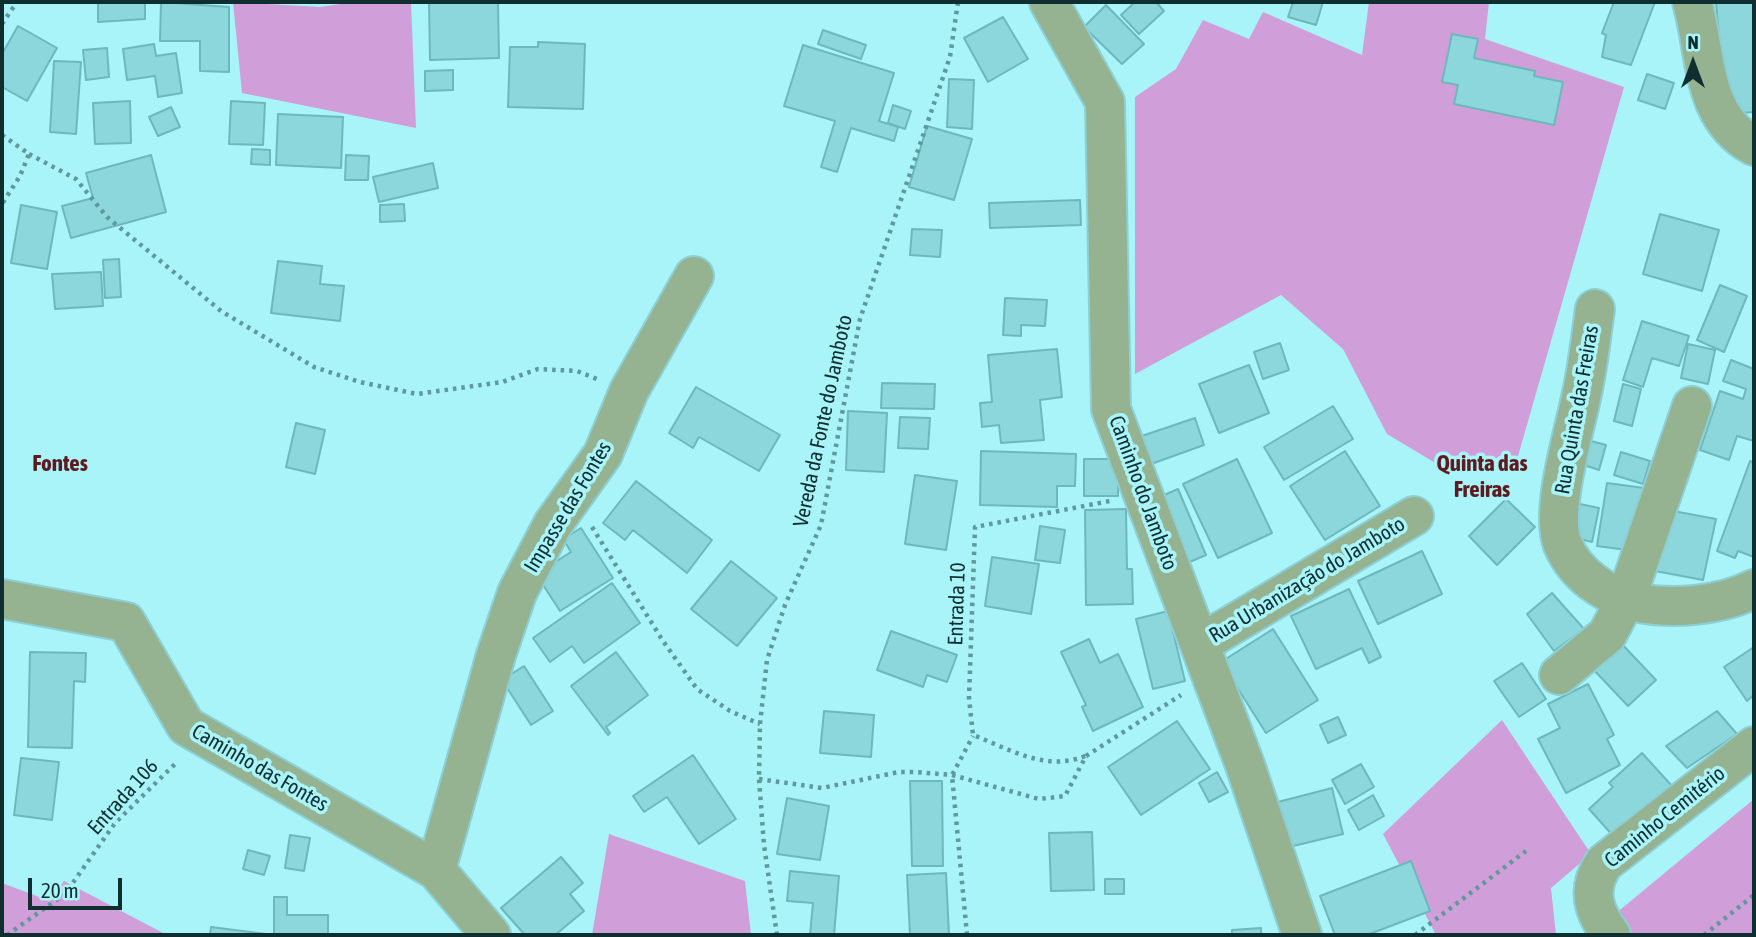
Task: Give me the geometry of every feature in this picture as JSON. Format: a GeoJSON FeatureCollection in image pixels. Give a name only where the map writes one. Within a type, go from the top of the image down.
{"type":"FeatureCollection","features":[{"type":"Feature","properties":{"kind":"street","name":"Caminho do Jamboto"},"geometry":{"type":"LineString","coordinates":[[1049,2],[1105,102],[1111,409],[1206,661],[1302,935]]}},
{"type":"Feature","properties":{"kind":"street"},"geometry":{"type":"LineString","coordinates":[[1692,2],[1702,34],[1710,97],[1725,124],[1754,146]]}},
{"type":"Feature","properties":{"kind":"street","name":"Impasse das Fontes"},"geometry":{"type":"LineString","coordinates":[[436,870],[496,655],[517,593],[553,524],[603,454],[629,391],[694,276]]}},
{"type":"Feature","properties":{"kind":"street","name":"Rua Quinta das Freiras"},"geometry":{"type":"LineString","coordinates":[[1595,309],[1583,392],[1560,495],[1562,542],[1580,574],[1617,597],[1661,607],[1739,596],[1754,589]]}},
{"type":"Feature","properties":{"kind":"street"},"geometry":{"type":"LineString","coordinates":[[1559,675],[1606,635],[1626,600],[1692,406]]}},
{"type":"Feature","properties":{"kind":"street","name":"Rua Urbanização do Jamboto"},"geometry":{"type":"LineString","coordinates":[[1206,661],[1415,516]]}},
{"type":"Feature","properties":{"kind":"street","name":"Caminho das Fontes"},"geometry":{"type":"LineString","coordinates":[[2,599],[126,622],[186,726],[436,870],[491,935]]}},
{"type":"Feature","properties":{"kind":"street","name":"Caminho Cemitério"},"geometry":{"type":"LineString","coordinates":[[1611,935],[1599,919],[1593,904],[1593,885],[1604,863],[1754,746]]}},
{"type":"Feature","properties":{"kind":"path"},"geometry":{"type":"LineString","coordinates":[[2,24],[17,2]]}},
{"type":"Feature","properties":{"kind":"path","name":"Vereda da Fonte do Jamboto"},"geometry":{"type":"LineString","coordinates":[[777,935],[764,845],[759,779],[760,724],[767,660],[785,605],[821,525],[860,319],[950,57],[958,2]]}},
{"type":"Feature","properties":{"kind":"path"},"geometry":{"type":"LineString","coordinates":[[2,135],[29,154],[76,179],[107,217],[220,311],[314,367],[360,382],[417,394],[502,382],[538,369],[577,371],[629,391]]}},
{"type":"Feature","properties":{"kind":"path"},"geometry":{"type":"LineString","coordinates":[[2,205],[20,176],[29,154]]}},
{"type":"Feature","properties":{"kind":"path","name":"Entrada 10"},"geometry":{"type":"LineString","coordinates":[[973,735],[969,698],[975,527],[1143,495]]}},
{"type":"Feature","properties":{"kind":"path"},"geometry":{"type":"LineString","coordinates":[[574,496],[663,641],[697,689],[730,711],[760,724]]}},
{"type":"Feature","properties":{"kind":"path"},"geometry":{"type":"LineString","coordinates":[[967,935],[952,775],[973,735],[1030,759],[1062,763],[1086,756],[1206,661]]}},
{"type":"Feature","properties":{"kind":"path","name":"Entrada 106"},"geometry":{"type":"LineString","coordinates":[[7,935],[65,894],[115,823],[203,736]]}},
{"type":"Feature","properties":{"kind":"path"},"geometry":{"type":"LineString","coordinates":[[759,779],[822,788],[899,772],[952,775],[1039,799],[1065,796],[1086,756]]}},
{"type":"Feature","properties":{"kind":"path"},"geometry":{"type":"LineString","coordinates":[[1415,935],[1526,851]]}},
{"type":"Feature","properties":{"kind":"path"},"geometry":{"type":"LineString","coordinates":[[1704,935],[1754,895]]}},
{"type":"Feature","properties":{"kind":"shaded area"},"geometry":{"type":"Polygon","coordinates":[[[233,2],[320,7],[354,2],[411,2],[416,128],[242,93],[233,2]]]}},
{"type":"Feature","properties":{"kind":"shaded area"},"geometry":{"type":"Polygon","coordinates":[[[1369,2],[1489,2],[1485,39],[1624,87],[1518,456],[1437,464],[1387,434],[1343,349],[1281,295],[1135,374],[1135,97],[1176,69],[1203,20],[1249,39],[1263,12],[1362,55],[1369,2]]]}},
{"type":"Feature","properties":{"kind":"shaded area"},"geometry":{"type":"Polygon","coordinates":[[[1502,720],[1591,854],[1551,888],[1556,935],[1436,935],[1383,834],[1502,720]]]}},
{"type":"Feature","properties":{"kind":"shaded area"},"geometry":{"type":"Polygon","coordinates":[[[1754,799],[1754,935],[1622,935],[1609,919],[1754,799]]]}},
{"type":"Feature","properties":{"kind":"shaded area"},"geometry":{"type":"Polygon","coordinates":[[[609,834],[745,881],[751,935],[592,935],[609,834]]]}},
{"type":"Feature","properties":{"kind":"shaded area"},"geometry":{"type":"Polygon","coordinates":[[[64,881],[167,935],[2,935],[2,883],[50,901],[64,881]]]}},
{"type":"Feature","properties":{"kind":"building"},"geometry":{"type":"Polygon","coordinates":[[[98,2],[145,2],[145,19],[98,22],[98,2]]]}},
{"type":"Feature","properties":{"kind":"building"},"geometry":{"type":"Polygon","coordinates":[[[161,2],[229,7],[229,72],[200,71],[200,41],[160,41],[161,2]]]}},
{"type":"Feature","properties":{"kind":"building"},"geometry":{"type":"Polygon","coordinates":[[[429,2],[505,2],[498,3],[499,58],[430,60],[429,2]]]}},
{"type":"Feature","properties":{"kind":"building"},"geometry":{"type":"Polygon","coordinates":[[[1135,2],[1156,2],[1164,11],[1139,34],[1121,15],[1135,2]]]}},
{"type":"Feature","properties":{"kind":"building"},"geometry":{"type":"Polygon","coordinates":[[[1293,2],[1323,2],[1316,25],[1288,17],[1293,2]]]}},
{"type":"Feature","properties":{"kind":"building"},"geometry":{"type":"Polygon","coordinates":[[[1614,2],[1655,2],[1631,65],[1602,57],[1606,35],[1602,33],[1614,2]]]}},
{"type":"Feature","properties":{"kind":"building"},"geometry":{"type":"Polygon","coordinates":[[[1716,2],[1754,2],[1754,112],[1726,114],[1716,2]]]}},
{"type":"Feature","properties":{"kind":"building"},"geometry":{"type":"Polygon","coordinates":[[[1106,5],[1144,44],[1122,64],[1084,27],[1106,5]]]}},
{"type":"Feature","properties":{"kind":"building"},"geometry":{"type":"Polygon","coordinates":[[[1003,17],[1028,59],[988,82],[964,38],[1003,17]]]}},
{"type":"Feature","properties":{"kind":"building"},"geometry":{"type":"Polygon","coordinates":[[[18,26],[57,48],[27,101],[2,87],[2,54],[18,26]]]}},
{"type":"Feature","properties":{"kind":"building"},"geometry":{"type":"Polygon","coordinates":[[[823,30],[866,45],[861,59],[818,44],[823,30]]]}},
{"type":"Feature","properties":{"kind":"building"},"geometry":{"type":"Polygon","coordinates":[[[1452,34],[1478,39],[1474,58],[1535,71],[1534,76],[1563,82],[1554,125],[1454,104],[1458,85],[1442,82],[1452,34]]]}},
{"type":"Feature","properties":{"kind":"building"},"geometry":{"type":"Polygon","coordinates":[[[538,42],[585,44],[583,109],[508,107],[510,47],[538,47],[538,42]]]}},
{"type":"Feature","properties":{"kind":"building"},"geometry":{"type":"Polygon","coordinates":[[[154,44],[156,56],[176,53],[182,93],[158,97],[155,76],[127,80],[123,49],[154,44]]]}},
{"type":"Feature","properties":{"kind":"building"},"geometry":{"type":"Polygon","coordinates":[[[803,45],[894,73],[879,121],[898,127],[894,141],[851,128],[837,172],[821,167],[835,121],[784,106],[803,45]]]}},
{"type":"Feature","properties":{"kind":"building"},"geometry":{"type":"Polygon","coordinates":[[[107,48],[109,77],[86,80],[83,50],[107,48]]]}},
{"type":"Feature","properties":{"kind":"building"},"geometry":{"type":"Polygon","coordinates":[[[54,61],[81,62],[76,134],[50,132],[54,61]]]}},
{"type":"Feature","properties":{"kind":"building"},"geometry":{"type":"Polygon","coordinates":[[[453,70],[453,90],[425,91],[425,71],[453,70]]]}},
{"type":"Feature","properties":{"kind":"building"},"geometry":{"type":"Polygon","coordinates":[[[1647,74],[1674,83],[1665,109],[1638,100],[1647,74]]]}},
{"type":"Feature","properties":{"kind":"building"},"geometry":{"type":"Polygon","coordinates":[[[949,79],[974,80],[972,129],[947,127],[949,79]]]}},
{"type":"Feature","properties":{"kind":"building"},"geometry":{"type":"Polygon","coordinates":[[[130,101],[131,143],[95,144],[93,103],[130,101]]]}},
{"type":"Feature","properties":{"kind":"building"},"geometry":{"type":"Polygon","coordinates":[[[231,101],[265,103],[263,145],[229,144],[231,101]]]}},
{"type":"Feature","properties":{"kind":"building"},"geometry":{"type":"Polygon","coordinates":[[[893,105],[911,111],[905,129],[888,123],[893,105]]]}},
{"type":"Feature","properties":{"kind":"building"},"geometry":{"type":"Polygon","coordinates":[[[171,107],[180,127],[158,136],[149,117],[171,107]]]}},
{"type":"Feature","properties":{"kind":"building"},"geometry":{"type":"Polygon","coordinates":[[[278,114],[343,117],[341,168],[276,165],[278,114]]]}},
{"type":"Feature","properties":{"kind":"building"},"geometry":{"type":"Polygon","coordinates":[[[927,126],[972,139],[954,200],[909,187],[927,126]]]}},
{"type":"Feature","properties":{"kind":"building"},"geometry":{"type":"Polygon","coordinates":[[[252,149],[270,150],[270,165],[251,164],[252,149]]]}},
{"type":"Feature","properties":{"kind":"building"},"geometry":{"type":"Polygon","coordinates":[[[151,155],[166,212],[71,238],[62,206],[93,198],[86,173],[151,155]]]}},
{"type":"Feature","properties":{"kind":"building"},"geometry":{"type":"Polygon","coordinates":[[[346,155],[369,156],[368,180],[345,180],[346,155]]]}},
{"type":"Feature","properties":{"kind":"building"},"geometry":{"type":"Polygon","coordinates":[[[433,163],[438,188],[379,202],[373,177],[433,163]]]}},
{"type":"Feature","properties":{"kind":"building"},"geometry":{"type":"Polygon","coordinates":[[[1080,200],[1081,225],[990,228],[989,203],[1080,200]]]}},
{"type":"Feature","properties":{"kind":"building"},"geometry":{"type":"Polygon","coordinates":[[[404,204],[405,221],[380,222],[380,205],[404,204]]]}},
{"type":"Feature","properties":{"kind":"building"},"geometry":{"type":"Polygon","coordinates":[[[21,205],[57,212],[47,269],[11,263],[21,205]]]}},
{"type":"Feature","properties":{"kind":"building"},"geometry":{"type":"Polygon","coordinates":[[[1660,214],[1719,230],[1702,291],[1643,274],[1660,214]]]}},
{"type":"Feature","properties":{"kind":"building"},"geometry":{"type":"Polygon","coordinates":[[[912,229],[942,230],[940,257],[910,255],[912,229]]]}},
{"type":"Feature","properties":{"kind":"building"},"geometry":{"type":"Polygon","coordinates":[[[119,259],[121,297],[105,298],[103,260],[119,259]]]}},
{"type":"Feature","properties":{"kind":"building"},"geometry":{"type":"Polygon","coordinates":[[[278,261],[322,266],[320,284],[344,286],[340,321],[271,313],[278,261]]]}},
{"type":"Feature","properties":{"kind":"building"},"geometry":{"type":"Polygon","coordinates":[[[101,272],[103,306],[55,309],[52,274],[101,272]]]}},
{"type":"Feature","properties":{"kind":"building"},"geometry":{"type":"Polygon","coordinates":[[[1720,285],[1747,296],[1724,352],[1697,340],[1720,285]]]}},
{"type":"Feature","properties":{"kind":"building"},"geometry":{"type":"Polygon","coordinates":[[[1005,298],[1047,300],[1045,326],[1021,325],[1021,336],[1003,335],[1005,298]]]}},
{"type":"Feature","properties":{"kind":"building"},"geometry":{"type":"Polygon","coordinates":[[[1642,321],[1689,336],[1679,366],[1652,358],[1643,387],[1623,380],[1642,321]]]}},
{"type":"Feature","properties":{"kind":"building"},"geometry":{"type":"Polygon","coordinates":[[[1280,343],[1289,370],[1263,379],[1254,352],[1280,343]]]}},
{"type":"Feature","properties":{"kind":"building"},"geometry":{"type":"Polygon","coordinates":[[[1688,344],[1715,350],[1708,384],[1681,378],[1688,344]]]}},
{"type":"Feature","properties":{"kind":"building"},"geometry":{"type":"Polygon","coordinates":[[[1057,349],[1062,397],[1040,400],[1044,440],[1001,443],[999,425],[982,427],[980,403],[992,402],[988,355],[1057,349]]]}},
{"type":"Feature","properties":{"kind":"building"},"geometry":{"type":"Polygon","coordinates":[[[1731,360],[1754,369],[1754,441],[1737,436],[1729,460],[1700,450],[1720,391],[1743,399],[1746,389],[1723,381],[1731,360]]]}},
{"type":"Feature","properties":{"kind":"building"},"geometry":{"type":"Polygon","coordinates":[[[1249,365],[1269,413],[1219,433],[1199,384],[1249,365]]]}},
{"type":"Feature","properties":{"kind":"building"},"geometry":{"type":"Polygon","coordinates":[[[882,383],[935,384],[934,409],[881,408],[882,383]]]}},
{"type":"Feature","properties":{"kind":"building"},"geometry":{"type":"Polygon","coordinates":[[[1623,384],[1641,389],[1632,426],[1614,421],[1623,384]]]}},
{"type":"Feature","properties":{"kind":"building"},"geometry":{"type":"Polygon","coordinates":[[[696,387],[780,435],[759,471],[699,437],[693,448],[669,433],[696,387]]]}},
{"type":"Feature","properties":{"kind":"building"},"geometry":{"type":"Polygon","coordinates":[[[1333,406],[1353,439],[1284,480],[1264,447],[1333,406]]]}},
{"type":"Feature","properties":{"kind":"building"},"geometry":{"type":"Polygon","coordinates":[[[848,411],[887,413],[884,472],[846,470],[848,411]]]}},
{"type":"Feature","properties":{"kind":"building"},"geometry":{"type":"Polygon","coordinates":[[[900,417],[930,418],[928,449],[898,448],[900,417]]]}},
{"type":"Feature","properties":{"kind":"building"},"geometry":{"type":"Polygon","coordinates":[[[1195,418],[1204,445],[1140,468],[1130,440],[1195,418]]]}},
{"type":"Feature","properties":{"kind":"building"},"geometry":{"type":"Polygon","coordinates":[[[296,423],[325,430],[315,474],[286,467],[296,423]]]}},
{"type":"Feature","properties":{"kind":"building"},"geometry":{"type":"Polygon","coordinates":[[[1591,441],[1606,445],[1599,470],[1584,465],[1591,441]]]}},
{"type":"Feature","properties":{"kind":"building"},"geometry":{"type":"Polygon","coordinates":[[[981,451],[1076,454],[1075,486],[1057,486],[1057,507],[980,505],[981,451]]]}},
{"type":"Feature","properties":{"kind":"building"},"geometry":{"type":"Polygon","coordinates":[[[1345,451],[1380,506],[1325,540],[1290,486],[1345,451]]]}},
{"type":"Feature","properties":{"kind":"building"},"geometry":{"type":"Polygon","coordinates":[[[1621,452],[1650,461],[1643,484],[1614,475],[1621,452]]]}},
{"type":"Feature","properties":{"kind":"building"},"geometry":{"type":"Polygon","coordinates":[[[1084,459],[1119,459],[1118,496],[1084,496],[1084,459]]]}},
{"type":"Feature","properties":{"kind":"building"},"geometry":{"type":"Polygon","coordinates":[[[1237,459],[1272,533],[1218,558],[1183,484],[1237,459]]]}},
{"type":"Feature","properties":{"kind":"building"},"geometry":{"type":"Polygon","coordinates":[[[1750,461],[1754,463],[1754,557],[1738,551],[1735,558],[1717,551],[1750,461]]]}},
{"type":"Feature","properties":{"kind":"building"},"geometry":{"type":"Polygon","coordinates":[[[915,475],[957,481],[946,550],[905,544],[915,475]]]}},
{"type":"Feature","properties":{"kind":"building"},"geometry":{"type":"Polygon","coordinates":[[[636,481],[712,540],[687,573],[633,530],[625,540],[603,523],[636,481]]]}},
{"type":"Feature","properties":{"kind":"building"},"geometry":{"type":"Polygon","coordinates":[[[1607,483],[1644,488],[1634,551],[1597,546],[1607,483]]]}},
{"type":"Feature","properties":{"kind":"building"},"geometry":{"type":"Polygon","coordinates":[[[1178,489],[1206,555],[1185,564],[1157,498],[1178,489]]]}},
{"type":"Feature","properties":{"kind":"building"},"geometry":{"type":"Polygon","coordinates":[[[1506,499],[1535,527],[1497,565],[1469,536],[1506,499]]]}},
{"type":"Feature","properties":{"kind":"building"},"geometry":{"type":"Polygon","coordinates":[[[1575,503],[1599,508],[1592,542],[1568,536],[1575,503]]]}},
{"type":"Feature","properties":{"kind":"building"},"geometry":{"type":"Polygon","coordinates":[[[1126,509],[1127,569],[1132,569],[1133,604],[1086,605],[1085,510],[1126,509]]]}},
{"type":"Feature","properties":{"kind":"building"},"geometry":{"type":"Polygon","coordinates":[[[1668,510],[1716,519],[1703,580],[1655,571],[1668,510]]]}},
{"type":"Feature","properties":{"kind":"building"},"geometry":{"type":"Polygon","coordinates":[[[1040,526],[1065,530],[1060,563],[1035,560],[1040,526]]]}},
{"type":"Feature","properties":{"kind":"building"},"geometry":{"type":"Polygon","coordinates":[[[581,528],[613,578],[560,611],[536,574],[571,552],[563,539],[581,528]]]}},
{"type":"Feature","properties":{"kind":"building"},"geometry":{"type":"Polygon","coordinates":[[[1422,551],[1442,594],[1378,624],[1358,581],[1422,551]]]}},
{"type":"Feature","properties":{"kind":"building"},"geometry":{"type":"Polygon","coordinates":[[[992,557],[1039,564],[1031,614],[985,606],[992,557]]]}},
{"type":"Feature","properties":{"kind":"building"},"geometry":{"type":"Polygon","coordinates":[[[731,561],[777,598],[737,646],[691,609],[731,561]]]}},
{"type":"Feature","properties":{"kind":"building"},"geometry":{"type":"Polygon","coordinates":[[[612,583],[640,623],[584,663],[572,646],[550,662],[533,638],[612,583]]]}},
{"type":"Feature","properties":{"kind":"building"},"geometry":{"type":"Polygon","coordinates":[[[1349,589],[1381,657],[1369,663],[1362,648],[1316,669],[1291,616],[1349,589]]]}},
{"type":"Feature","properties":{"kind":"building"},"geometry":{"type":"Polygon","coordinates":[[[1552,593],[1584,629],[1554,651],[1527,614],[1552,593]]]}},
{"type":"Feature","properties":{"kind":"building"},"geometry":{"type":"Polygon","coordinates":[[[1168,611],[1185,681],[1153,689],[1136,619],[1168,611]]]}},
{"type":"Feature","properties":{"kind":"building"},"geometry":{"type":"Polygon","coordinates":[[[1273,629],[1318,700],[1266,733],[1221,662],[1273,629]]]}},
{"type":"Feature","properties":{"kind":"building"},"geometry":{"type":"Polygon","coordinates":[[[891,631],[957,655],[947,682],[927,675],[923,687],[877,670],[891,631]]]}},
{"type":"Feature","properties":{"kind":"building"},"geometry":{"type":"Polygon","coordinates":[[[1089,639],[1100,663],[1118,654],[1143,707],[1093,731],[1082,707],[1086,705],[1061,652],[1089,639]]]}},
{"type":"Feature","properties":{"kind":"building"},"geometry":{"type":"Polygon","coordinates":[[[1619,641],[1656,680],[1628,706],[1591,667],[1619,641]]]}},
{"type":"Feature","properties":{"kind":"building"},"geometry":{"type":"Polygon","coordinates":[[[1754,647],[1754,695],[1747,701],[1724,667],[1754,647]]]}},
{"type":"Feature","properties":{"kind":"building"},"geometry":{"type":"Polygon","coordinates":[[[30,652],[86,653],[85,682],[74,681],[72,748],[28,747],[30,652]]]}},
{"type":"Feature","properties":{"kind":"building"},"geometry":{"type":"Polygon","coordinates":[[[616,652],[648,695],[606,727],[610,733],[608,735],[571,686],[616,652]]]}},
{"type":"Feature","properties":{"kind":"building"},"geometry":{"type":"Polygon","coordinates":[[[1522,663],[1546,699],[1519,717],[1494,681],[1522,663]]]}},
{"type":"Feature","properties":{"kind":"building"},"geometry":{"type":"Polygon","coordinates":[[[524,666],[553,711],[531,725],[502,680],[524,666]]]}},
{"type":"Feature","properties":{"kind":"building"},"geometry":{"type":"Polygon","coordinates":[[[1588,684],[1614,735],[1607,739],[1620,765],[1566,793],[1538,739],[1560,728],[1548,704],[1588,684]]]}},
{"type":"Feature","properties":{"kind":"building"},"geometry":{"type":"Polygon","coordinates":[[[824,711],[874,715],[871,757],[820,753],[824,711]]]}},
{"type":"Feature","properties":{"kind":"building"},"geometry":{"type":"Polygon","coordinates":[[[1717,711],[1737,734],[1687,768],[1666,746],[1717,711]]]}},
{"type":"Feature","properties":{"kind":"building"},"geometry":{"type":"Polygon","coordinates":[[[1338,717],[1346,735],[1328,743],[1320,725],[1338,717]]]}},
{"type":"Feature","properties":{"kind":"building"},"geometry":{"type":"Polygon","coordinates":[[[1177,721],[1210,769],[1141,815],[1108,767],[1177,721]]]}},
{"type":"Feature","properties":{"kind":"building"},"geometry":{"type":"Polygon","coordinates":[[[1642,753],[1672,786],[1615,838],[1589,809],[1613,787],[1609,783],[1642,753]]]}},
{"type":"Feature","properties":{"kind":"building"},"geometry":{"type":"Polygon","coordinates":[[[693,755],[736,819],[699,844],[667,797],[644,812],[633,796],[693,755]]]}},
{"type":"Feature","properties":{"kind":"building"},"geometry":{"type":"Polygon","coordinates":[[[21,758],[59,762],[52,820],[14,815],[21,758]]]}},
{"type":"Feature","properties":{"kind":"building"},"geometry":{"type":"Polygon","coordinates":[[[1361,764],[1374,787],[1345,804],[1332,780],[1361,764]]]}},
{"type":"Feature","properties":{"kind":"building"},"geometry":{"type":"Polygon","coordinates":[[[1217,772],[1228,792],[1209,802],[1199,783],[1217,772]]]}},
{"type":"Feature","properties":{"kind":"building"},"geometry":{"type":"Polygon","coordinates":[[[910,781],[942,781],[943,866],[912,866],[910,781]]]}},
{"type":"Feature","properties":{"kind":"building"},"geometry":{"type":"Polygon","coordinates":[[[1332,788],[1343,834],[1289,847],[1278,802],[1332,788]]]}},
{"type":"Feature","properties":{"kind":"building"},"geometry":{"type":"Polygon","coordinates":[[[1373,795],[1384,816],[1359,830],[1348,810],[1373,795]]]}},
{"type":"Feature","properties":{"kind":"building"},"geometry":{"type":"Polygon","coordinates":[[[787,798],[829,806],[820,860],[777,854],[787,798]]]}},
{"type":"Feature","properties":{"kind":"building"},"geometry":{"type":"Polygon","coordinates":[[[1092,832],[1094,890],[1051,891],[1049,833],[1092,832]]]}},
{"type":"Feature","properties":{"kind":"building"},"geometry":{"type":"Polygon","coordinates":[[[290,835],[310,838],[304,871],[285,868],[290,835]]]}},
{"type":"Feature","properties":{"kind":"building"},"geometry":{"type":"Polygon","coordinates":[[[248,850],[270,856],[264,875],[243,869],[248,850]]]}},
{"type":"Feature","properties":{"kind":"building"},"geometry":{"type":"Polygon","coordinates":[[[561,857],[583,883],[570,894],[584,911],[555,935],[525,935],[501,908],[561,857]]]}},
{"type":"Feature","properties":{"kind":"building"},"geometry":{"type":"Polygon","coordinates":[[[1411,861],[1430,911],[1367,935],[1335,935],[1320,896],[1411,861]]]}},
{"type":"Feature","properties":{"kind":"building"},"geometry":{"type":"Polygon","coordinates":[[[790,871],[839,876],[834,935],[810,935],[813,903],[787,901],[790,871]]]}},
{"type":"Feature","properties":{"kind":"building"},"geometry":{"type":"Polygon","coordinates":[[[946,873],[949,935],[910,935],[907,875],[946,873]]]}},
{"type":"Feature","properties":{"kind":"building"},"geometry":{"type":"Polygon","coordinates":[[[1105,879],[1124,879],[1124,894],[1105,894],[1105,879]]]}},
{"type":"Feature","properties":{"kind":"building"},"geometry":{"type":"Polygon","coordinates":[[[274,897],[287,897],[287,915],[328,915],[328,935],[274,935],[274,897]]]}},
{"type":"Feature","properties":{"kind":"building"},"geometry":{"type":"Polygon","coordinates":[[[211,927],[266,934],[266,935],[210,935],[211,927]]]}},
{"type":"Feature","properties":{"kind":"building"},"geometry":{"type":"Polygon","coordinates":[[[1261,928],[1261,935],[1232,935],[1232,930],[1261,928]]]}},
{"type":"Feature","properties":{"kind":"district","name":"Fontes"},"geometry":{"type":"Point","coordinates":[60,464]}},
{"type":"Feature","properties":{"kind":"district","name":"Quinta das Freiras"},"geometry":{"type":"Point","coordinates":[1482,477]}}]}
